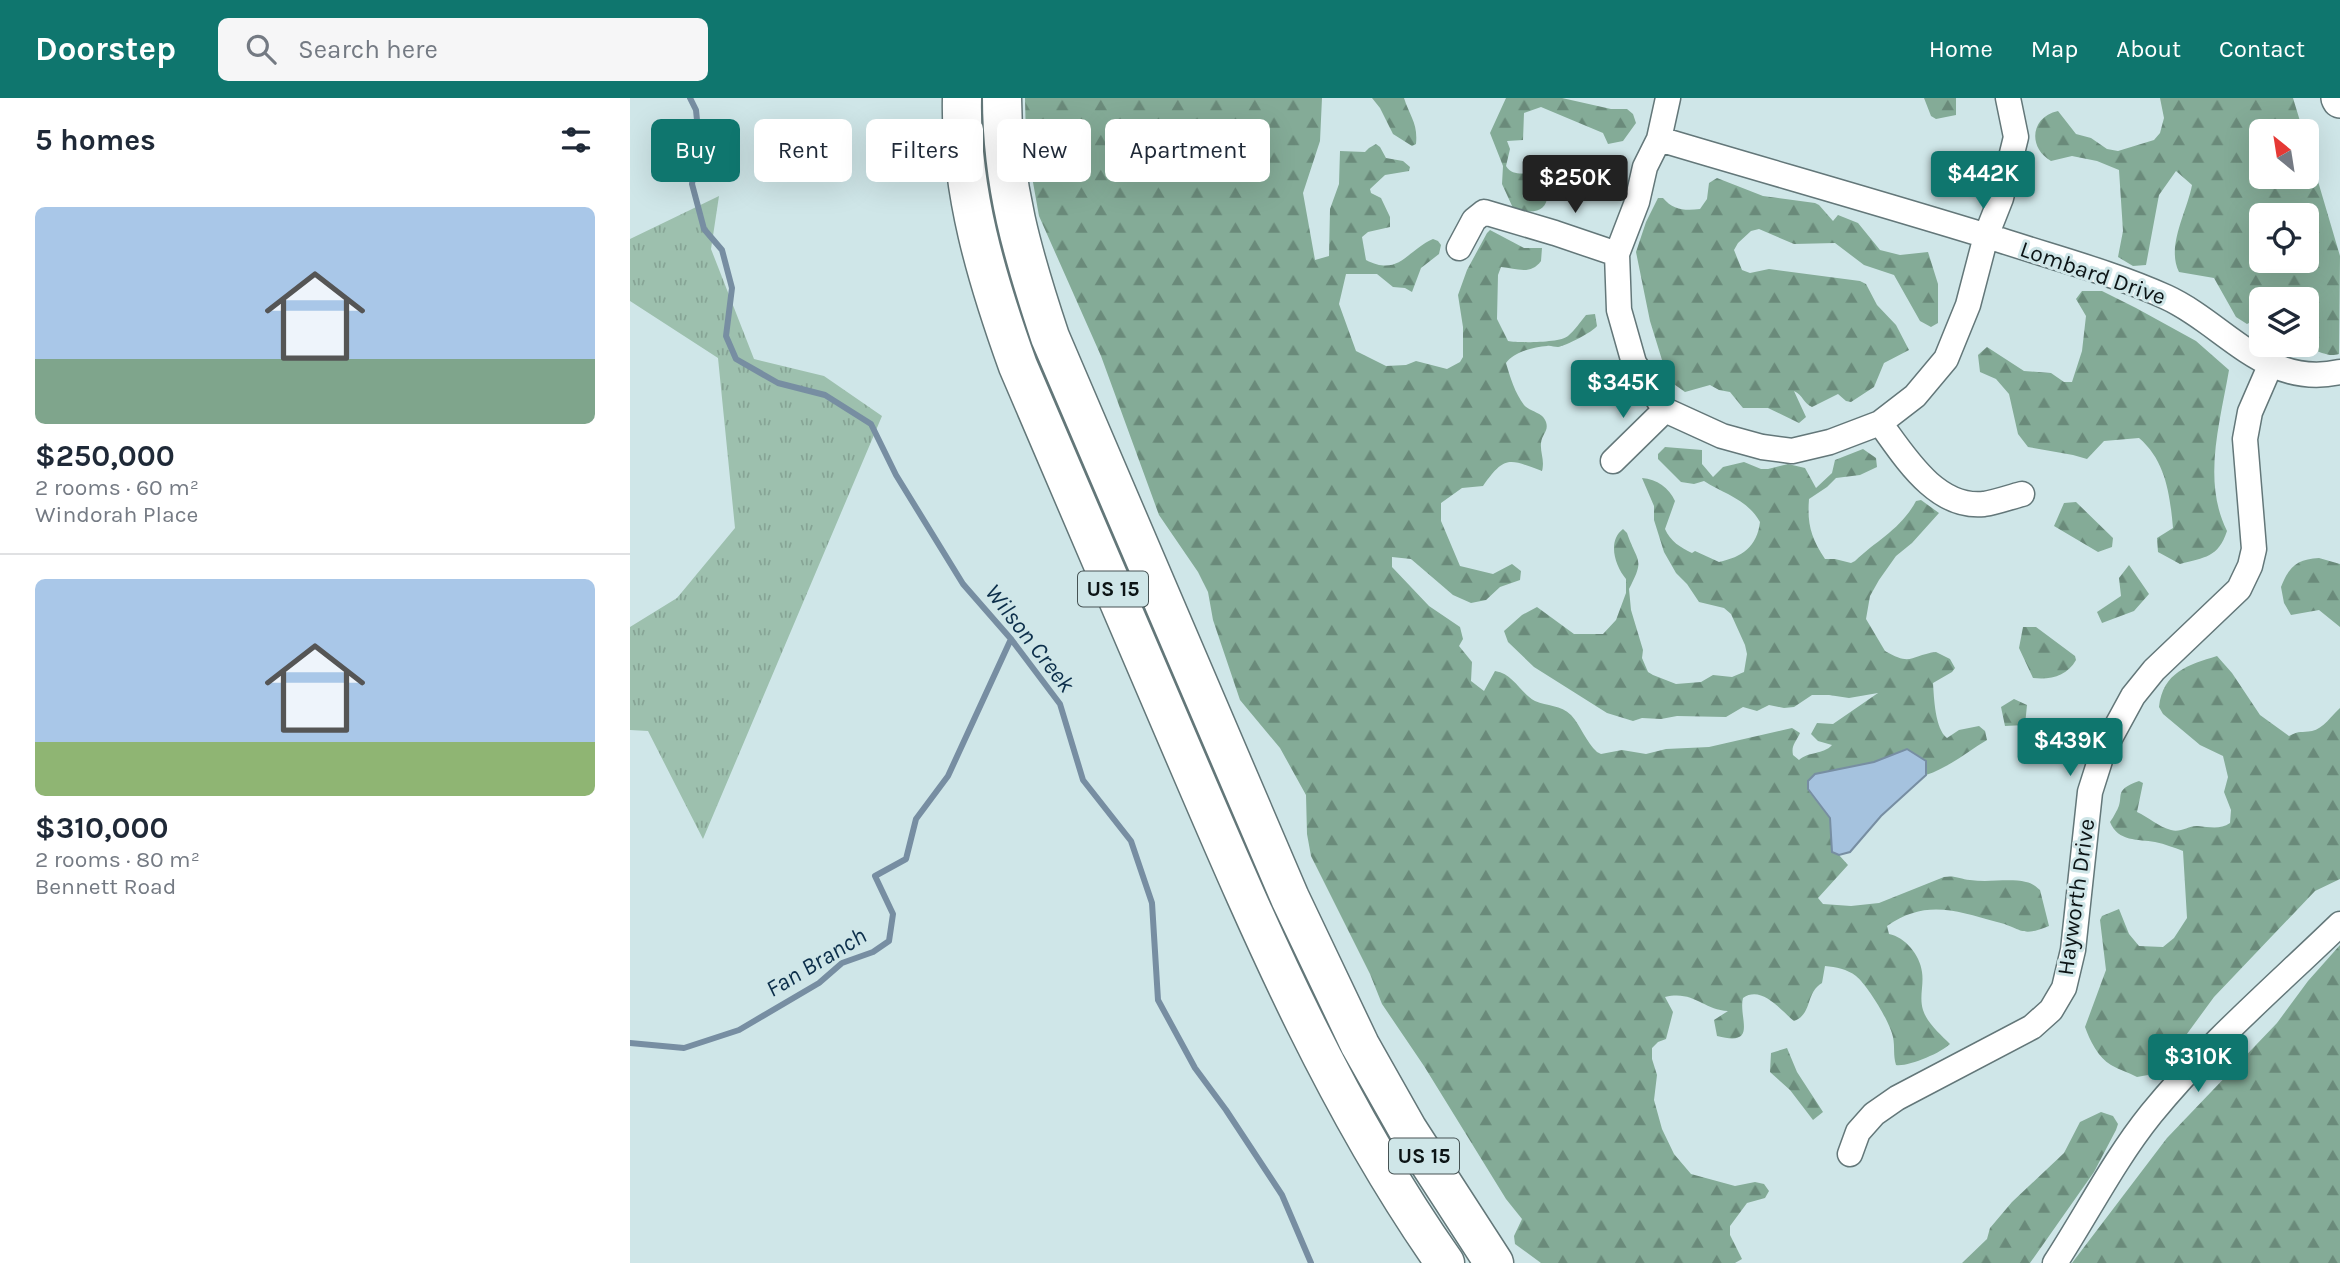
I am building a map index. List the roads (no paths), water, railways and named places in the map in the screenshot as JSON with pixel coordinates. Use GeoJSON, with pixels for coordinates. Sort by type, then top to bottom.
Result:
{"type":"FeatureCollection","features":[{"type":"Feature","properties":{"kind":"highway","name":"US 15"},"geometry":{"type":"LineString","coordinates":[[962,98],[967,181],[978,242],[993,296],[1018,366],[1258,924],[1324,1062],[1378,1159],[1445,1263]]}},
{"type":"Feature","properties":{"kind":"highway","name":"US 15"},"geometry":{"type":"LineString","coordinates":[[1002,98],[1002,132],[1010,200],[1027,268],[1050,337],[1290,898],[1360,1045],[1408,1130],[1494,1263]]}},
{"type":"Feature","properties":{"kind":"street"},"geometry":{"type":"LineString","coordinates":[[1668,98],[1659,139],[1646,167],[1637,202],[1617,254],[1619,310],[1634,363],[1665,410],[1722,436],[1762,447],[1792,451],[1830,442],[1880,424],[1915,396],[1945,359],[1968,305],[1986,236],[2001,198],[2016,137],[2008,98]]}},
{"type":"Feature","properties":{"kind":"street","name":"Lombard Drive"},"geometry":{"type":"LineString","coordinates":[[1659,139],[1986,236],[2154,292],[2187,307],[2270,366]]}},
{"type":"Feature","properties":{"kind":"street"},"geometry":{"type":"LineString","coordinates":[[1459,248],[1474,220],[1484,212],[1617,254]]}},
{"type":"Feature","properties":{"kind":"street"},"geometry":{"type":"LineString","coordinates":[[2270,366],[2304,373],[2340,372]]}},
{"type":"Feature","properties":{"kind":"street","name":"Hayworth Drive"},"geometry":{"type":"LineString","coordinates":[[1850,1154],[1858,1132],[1874,1114],[1897,1098],[2032,1027],[2051,1010],[2064,988],[2073,950],[2090,792],[2103,751],[2133,696],[2154,670],[2239,589],[2250,566],[2254,549],[2245,439],[2250,412],[2270,366]]}},
{"type":"Feature","properties":{"kind":"street"},"geometry":{"type":"LineString","coordinates":[[1613,461],[1665,410]]}},
{"type":"Feature","properties":{"kind":"street"},"geometry":{"type":"LineString","coordinates":[[1880,424],[1915,470],[1949,498],[1983,504],[2022,494]]}},
{"type":"Feature","properties":{"kind":"street"},"geometry":{"type":"LineString","coordinates":[[2055,1263],[2124,1151],[2149,1116],[2218,1040],[2340,924]]}},
{"type":"Feature","properties":{"kind":"water"},"geometry":{"type":"Polygon","coordinates":[[[1907,749],[1926,761],[1926,775],[1881,816],[1850,852],[1839,855],[1832,852],[1830,818],[1808,789],[1808,781],[1815,774],[1874,762],[1907,749]]]}},
{"type":"Feature","properties":{"kind":"waterway","name":"Wilson Creek"},"geometry":{"type":"LineString","coordinates":[[690,98],[696,110],[699,140],[692,184],[704,229],[722,250],[732,288],[726,336],[736,359],[778,383],[825,395],[871,424],[896,475],[963,584],[1011,639],[1060,704],[1083,780],[1131,841],[1152,903],[1158,1000],[1195,1068],[1282,1195],[1311,1263]]}},
{"type":"Feature","properties":{"kind":"waterway","name":"Fan Branch"},"geometry":{"type":"LineString","coordinates":[[630,1043],[684,1048],[739,1030],[819,983],[842,963],[873,952],[889,941],[893,914],[875,876],[906,859],[916,819],[948,776],[1011,639]]}}]}
